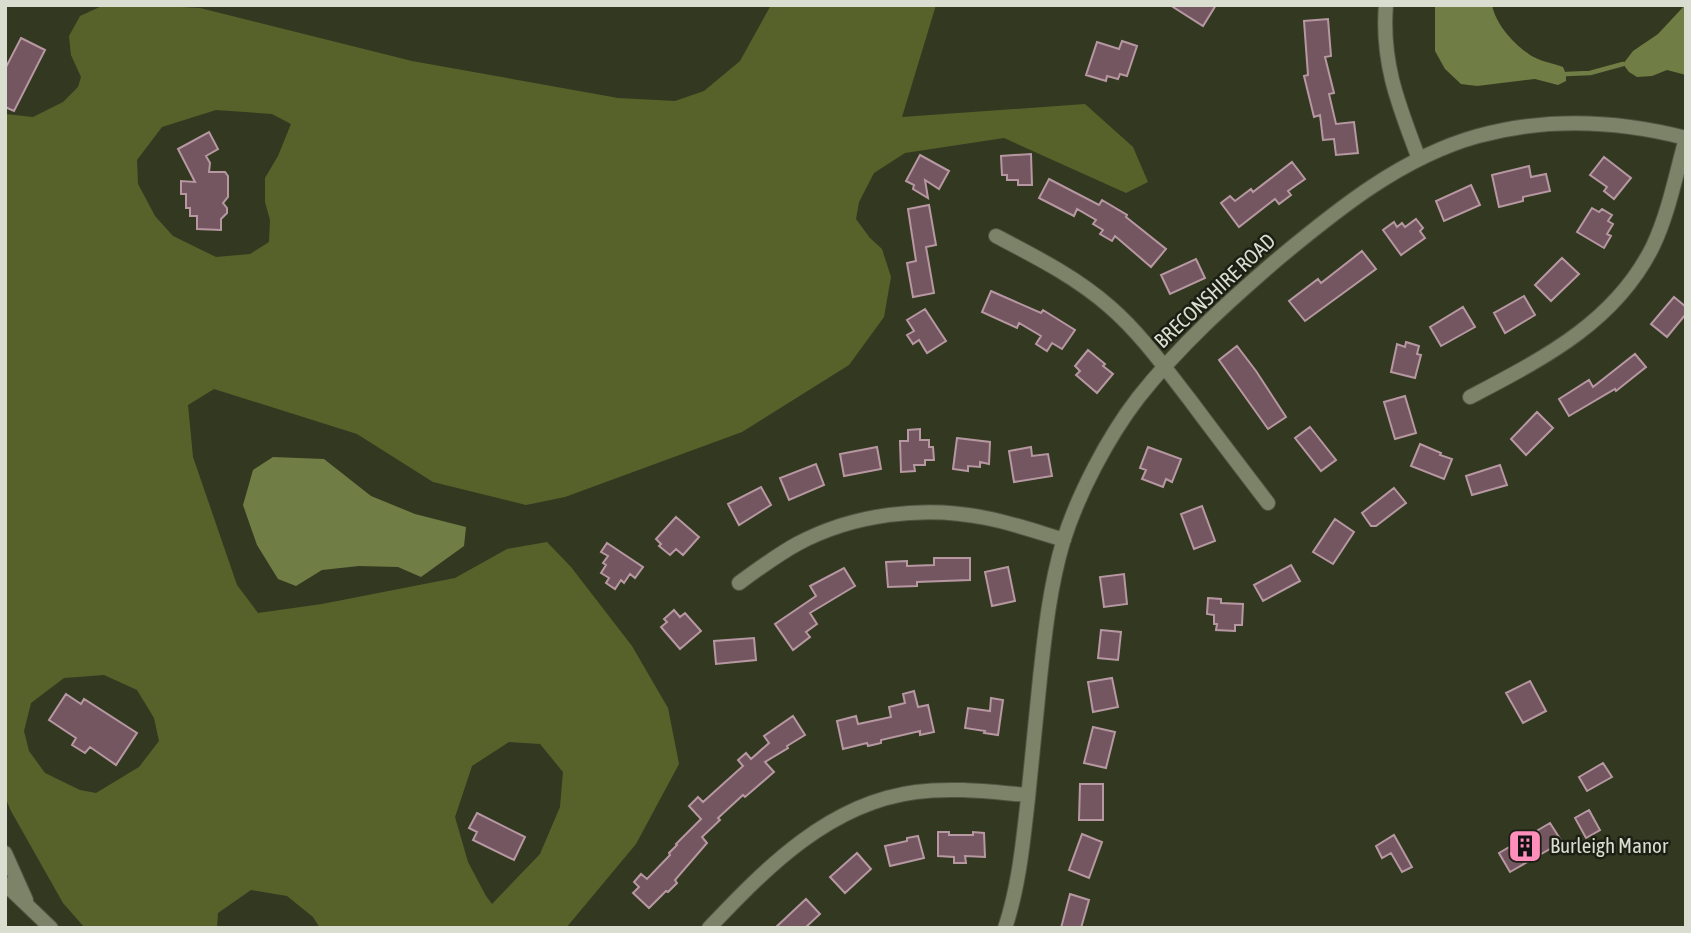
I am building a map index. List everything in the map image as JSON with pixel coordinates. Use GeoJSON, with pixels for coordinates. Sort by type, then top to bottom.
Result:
{"type":"FeatureCollection","features":[{"type":"Feature","properties":{"kind":"street"},"geometry":{"type":"LineString","coordinates":[[1386,5],[1384,30],[1388,64],[1397,99],[1419,159]]}},
{"type":"Feature","properties":{"kind":"street","name":"BRECONSHIRE ROAD"},"geometry":{"type":"LineString","coordinates":[[1005,928],[1019,870],[1051,587],[1064,540],[1101,457],[1136,400],[1164,366],[1209,319],[1319,225],[1391,174],[1419,159],[1477,136],[1552,123],[1618,124],[1686,138]]}},
{"type":"Feature","properties":{"kind":"street"},"geometry":{"type":"LineString","coordinates":[[1470,397],[1565,344],[1615,301],[1653,247],[1665,216],[1686,138]]}},
{"type":"Feature","properties":{"kind":"street"},"geometry":{"type":"LineString","coordinates":[[996,236],[1041,259],[1110,306],[1164,366],[1268,503]]}},
{"type":"Feature","properties":{"kind":"street"},"geometry":{"type":"LineString","coordinates":[[739,583],[766,562],[798,543],[831,529],[889,515],[950,513],[985,517],[1064,540]]}},
{"type":"Feature","properties":{"kind":"street"},"geometry":{"type":"LineString","coordinates":[[709,928],[789,850],[833,820],[860,808],[913,792],[942,789],[1028,795]]}},
{"type":"Feature","properties":{"kind":"street"},"geometry":{"type":"LineString","coordinates":[[5,853],[28,904]]}},
{"type":"Feature","properties":{"kind":"street"},"geometry":{"type":"LineString","coordinates":[[5,884],[51,928]]}},
{"type":"Feature","properties":{"kind":"shaded area"},"geometry":{"type":"Polygon","coordinates":[[[104,5],[200,8],[412,61],[618,98],[675,101],[704,91],[740,61],[771,5],[936,5],[902,117],[1085,104],[1133,147],[1148,182],[1126,193],[1004,138],[905,153],[874,173],[859,202],[856,219],[882,249],[891,277],[884,317],[849,365],[742,432],[565,497],[526,505],[433,482],[357,434],[214,389],[188,405],[193,457],[237,585],[258,613],[322,604],[455,578],[507,549],[547,542],[571,567],[632,646],[668,708],[679,764],[636,844],[566,928],[320,928],[313,917],[287,896],[251,890],[218,913],[217,928],[85,928],[63,903],[5,797],[5,114],[33,117],[63,102],[78,87],[81,77],[71,55],[69,36],[80,16],[104,5]],[[216,110],[162,127],[137,160],[138,184],[155,216],[173,236],[216,257],[250,254],[269,242],[270,220],[265,202],[265,178],[278,156],[291,124],[272,114],[216,110]],[[104,675],[64,678],[31,703],[24,731],[29,751],[45,773],[80,790],[96,793],[139,767],[159,741],[154,718],[137,690],[104,675]],[[509,742],[472,766],[455,817],[468,862],[492,904],[540,854],[560,807],[563,772],[540,744],[509,742]]]}},
{"type":"Feature","properties":{"kind":"shaded area"},"geometry":{"type":"Polygon","coordinates":[[[1435,5],[1492,5],[1497,20],[1512,40],[1534,57],[1563,67],[1566,81],[1558,85],[1535,79],[1477,86],[1461,84],[1445,69],[1435,51],[1435,5]]]}},
{"type":"Feature","properties":{"kind":"shaded area"},"geometry":{"type":"Polygon","coordinates":[[[1685,5],[1686,75],[1667,70],[1652,76],[1637,77],[1629,72],[1623,64],[1633,51],[1658,34],[1685,5]]]}},
{"type":"Feature","properties":{"kind":"shaded area"},"geometry":{"type":"Polygon","coordinates":[[[273,457],[324,459],[371,496],[415,514],[466,527],[464,546],[421,577],[398,567],[359,566],[322,570],[296,586],[278,579],[257,545],[243,505],[253,470],[273,457]]]}},
{"type":"Feature","properties":{"kind":"building"},"geometry":{"type":"Polygon","coordinates":[[[1170,5],[1216,5],[1203,26],[1170,5]]]}},
{"type":"Feature","properties":{"kind":"building"},"geometry":{"type":"Polygon","coordinates":[[[1328,19],[1331,56],[1325,57],[1334,93],[1329,94],[1336,124],[1354,122],[1358,153],[1336,155],[1334,139],[1323,140],[1320,115],[1314,117],[1304,76],[1308,75],[1304,21],[1328,19]]]}},
{"type":"Feature","properties":{"kind":"building"},"geometry":{"type":"Polygon","coordinates":[[[21,38],[45,50],[14,111],[5,107],[5,69],[21,38]]]}},
{"type":"Feature","properties":{"kind":"building"},"geometry":{"type":"Polygon","coordinates":[[[1122,41],[1137,46],[1127,76],[1120,74],[1118,79],[1107,76],[1106,81],[1086,75],[1097,42],[1119,49],[1122,41]]]}},
{"type":"Feature","properties":{"kind":"building"},"geometry":{"type":"Polygon","coordinates":[[[209,132],[218,149],[206,156],[210,163],[209,172],[225,172],[228,176],[228,197],[223,203],[227,213],[221,219],[221,230],[197,229],[197,216],[190,216],[190,208],[186,208],[186,194],[181,194],[181,181],[195,182],[178,149],[209,132]]]}},
{"type":"Feature","properties":{"kind":"building"},"geometry":{"type":"Polygon","coordinates":[[[1031,154],[1032,185],[1018,185],[1018,180],[1007,180],[1007,175],[1002,175],[1001,156],[1031,154]]]}},
{"type":"Feature","properties":{"kind":"building"},"geometry":{"type":"Polygon","coordinates":[[[920,155],[949,171],[939,189],[925,180],[928,198],[906,181],[920,155]]]}},
{"type":"Feature","properties":{"kind":"building"},"geometry":{"type":"Polygon","coordinates":[[[1604,157],[1631,178],[1614,199],[1604,191],[1607,187],[1590,175],[1604,157]]]}},
{"type":"Feature","properties":{"kind":"building"},"geometry":{"type":"Polygon","coordinates":[[[1292,162],[1305,179],[1288,191],[1291,195],[1279,204],[1275,199],[1239,227],[1221,203],[1230,196],[1235,201],[1251,189],[1253,192],[1292,162]]]}},
{"type":"Feature","properties":{"kind":"building"},"geometry":{"type":"Polygon","coordinates":[[[1529,166],[1531,177],[1546,174],[1550,191],[1523,197],[1523,201],[1499,207],[1492,175],[1529,166]]]}},
{"type":"Feature","properties":{"kind":"building"},"geometry":{"type":"Polygon","coordinates":[[[1049,179],[1099,205],[1102,200],[1127,215],[1126,217],[1166,249],[1151,267],[1115,236],[1112,241],[1100,234],[1103,230],[1093,224],[1096,220],[1077,209],[1074,216],[1039,198],[1049,179]]]}},
{"type":"Feature","properties":{"kind":"building"},"geometry":{"type":"Polygon","coordinates":[[[1471,185],[1480,205],[1444,221],[1436,201],[1471,185]]]}},
{"type":"Feature","properties":{"kind":"building"},"geometry":{"type":"Polygon","coordinates":[[[929,205],[936,245],[926,247],[934,293],[913,297],[907,263],[916,261],[908,209],[929,205]]]}},
{"type":"Feature","properties":{"kind":"building"},"geometry":{"type":"Polygon","coordinates":[[[1592,208],[1599,212],[1602,209],[1612,215],[1608,221],[1613,224],[1607,234],[1611,236],[1604,248],[1577,232],[1592,208]]]}},
{"type":"Feature","properties":{"kind":"building"},"geometry":{"type":"Polygon","coordinates":[[[1416,219],[1423,228],[1420,231],[1425,238],[1401,255],[1383,230],[1394,222],[1397,227],[1402,223],[1405,227],[1416,219]]]}},
{"type":"Feature","properties":{"kind":"building"},"geometry":{"type":"Polygon","coordinates":[[[1362,251],[1376,269],[1305,321],[1289,301],[1318,279],[1321,283],[1362,251]]]}},
{"type":"Feature","properties":{"kind":"building"},"geometry":{"type":"Polygon","coordinates":[[[1562,258],[1579,274],[1551,301],[1535,285],[1562,258]]]}},
{"type":"Feature","properties":{"kind":"building"},"geometry":{"type":"Polygon","coordinates":[[[1196,259],[1205,278],[1170,294],[1161,275],[1196,259]]]}},
{"type":"Feature","properties":{"kind":"building"},"geometry":{"type":"Polygon","coordinates":[[[991,291],[1041,313],[1043,310],[1075,330],[1062,349],[1052,343],[1047,351],[1036,344],[1041,336],[1019,323],[1017,328],[982,312],[991,291]]]}},
{"type":"Feature","properties":{"kind":"building"},"geometry":{"type":"Polygon","coordinates":[[[1524,296],[1535,315],[1505,333],[1494,313],[1524,296]]]}},
{"type":"Feature","properties":{"kind":"building"},"geometry":{"type":"Polygon","coordinates":[[[1674,297],[1686,307],[1686,314],[1667,337],[1651,324],[1674,297]]]}},
{"type":"Feature","properties":{"kind":"building"},"geometry":{"type":"Polygon","coordinates":[[[1463,307],[1475,327],[1441,346],[1430,327],[1463,307]]]}},
{"type":"Feature","properties":{"kind":"building"},"geometry":{"type":"Polygon","coordinates":[[[925,309],[946,341],[927,353],[919,340],[913,344],[907,335],[914,331],[907,320],[925,309]]]}},
{"type":"Feature","properties":{"kind":"building"},"geometry":{"type":"Polygon","coordinates":[[[1406,342],[1419,346],[1417,354],[1421,355],[1415,378],[1391,372],[1397,344],[1405,347],[1406,342]]]}},
{"type":"Feature","properties":{"kind":"building"},"geometry":{"type":"Polygon","coordinates":[[[1237,346],[1286,417],[1268,429],[1219,360],[1237,346]]]}},
{"type":"Feature","properties":{"kind":"building"},"geometry":{"type":"Polygon","coordinates":[[[1088,350],[1113,374],[1097,393],[1076,375],[1080,371],[1075,366],[1088,350]]]}},
{"type":"Feature","properties":{"kind":"building"},"geometry":{"type":"Polygon","coordinates":[[[1635,354],[1646,367],[1616,391],[1615,389],[1569,416],[1559,399],[1589,380],[1593,387],[1635,354]]]}},
{"type":"Feature","properties":{"kind":"building"},"geometry":{"type":"Polygon","coordinates":[[[1405,396],[1416,433],[1395,439],[1384,402],[1405,396]]]}},
{"type":"Feature","properties":{"kind":"building"},"geometry":{"type":"Polygon","coordinates":[[[1537,412],[1553,428],[1526,455],[1511,439],[1537,412]]]}},
{"type":"Feature","properties":{"kind":"building"},"geometry":{"type":"Polygon","coordinates":[[[1310,427],[1336,460],[1321,471],[1295,438],[1310,427]]]}},
{"type":"Feature","properties":{"kind":"building"},"geometry":{"type":"Polygon","coordinates":[[[920,429],[920,440],[929,440],[929,447],[933,447],[934,460],[925,460],[925,465],[914,465],[915,471],[901,472],[900,441],[908,441],[908,430],[920,429]]]}},
{"type":"Feature","properties":{"kind":"building"},"geometry":{"type":"Polygon","coordinates":[[[957,438],[990,442],[989,464],[980,462],[980,467],[968,466],[968,471],[953,469],[957,438]]]}},
{"type":"Feature","properties":{"kind":"building"},"geometry":{"type":"Polygon","coordinates":[[[1420,444],[1452,459],[1444,479],[1411,466],[1420,444]]]}},
{"type":"Feature","properties":{"kind":"building"},"geometry":{"type":"Polygon","coordinates":[[[877,447],[881,469],[844,476],[840,454],[877,447]]]}},
{"type":"Feature","properties":{"kind":"building"},"geometry":{"type":"Polygon","coordinates":[[[1031,447],[1032,456],[1048,454],[1052,476],[1014,482],[1009,451],[1031,447]]]}},
{"type":"Feature","properties":{"kind":"building"},"geometry":{"type":"Polygon","coordinates":[[[1148,447],[1181,459],[1172,482],[1166,479],[1163,487],[1142,479],[1146,470],[1140,468],[1148,447]]]}},
{"type":"Feature","properties":{"kind":"building"},"geometry":{"type":"Polygon","coordinates":[[[816,464],[824,485],[789,500],[780,478],[816,464]]]}},
{"type":"Feature","properties":{"kind":"building"},"geometry":{"type":"Polygon","coordinates":[[[1500,465],[1507,485],[1472,495],[1466,476],[1500,465]]]}},
{"type":"Feature","properties":{"kind":"building"},"geometry":{"type":"Polygon","coordinates":[[[761,487],[771,505],[739,525],[728,504],[761,487]]]}},
{"type":"Feature","properties":{"kind":"building"},"geometry":{"type":"Polygon","coordinates":[[[1394,488],[1406,503],[1376,526],[1371,526],[1362,513],[1394,488]]]}},
{"type":"Feature","properties":{"kind":"building"},"geometry":{"type":"Polygon","coordinates":[[[1202,506],[1215,541],[1194,549],[1181,514],[1202,506]]]}},
{"type":"Feature","properties":{"kind":"building"},"geometry":{"type":"Polygon","coordinates":[[[676,517],[699,537],[683,555],[676,549],[670,555],[659,546],[661,544],[656,539],[676,517]]]}},
{"type":"Feature","properties":{"kind":"building"},"geometry":{"type":"Polygon","coordinates":[[[1335,519],[1354,532],[1333,564],[1313,552],[1335,519]]]}},
{"type":"Feature","properties":{"kind":"building"},"geometry":{"type":"Polygon","coordinates":[[[607,543],[643,567],[635,578],[630,574],[624,583],[621,580],[615,589],[606,583],[609,578],[601,573],[608,556],[601,552],[607,543]]]}},
{"type":"Feature","properties":{"kind":"building"},"geometry":{"type":"Polygon","coordinates":[[[934,558],[970,558],[970,580],[917,582],[917,586],[888,587],[886,562],[907,561],[907,566],[934,565],[934,558]]]}},
{"type":"Feature","properties":{"kind":"building"},"geometry":{"type":"Polygon","coordinates":[[[1291,565],[1300,581],[1263,601],[1254,585],[1291,565]]]}},
{"type":"Feature","properties":{"kind":"building"},"geometry":{"type":"Polygon","coordinates":[[[1008,567],[1015,601],[992,606],[985,572],[1008,567]]]}},
{"type":"Feature","properties":{"kind":"building"},"geometry":{"type":"Polygon","coordinates":[[[844,568],[855,586],[810,613],[817,624],[806,632],[810,637],[793,650],[775,624],[816,596],[810,586],[844,568]]]}},
{"type":"Feature","properties":{"kind":"building"},"geometry":{"type":"Polygon","coordinates":[[[1124,574],[1127,604],[1104,607],[1100,577],[1124,574]]]}},
{"type":"Feature","properties":{"kind":"building"},"geometry":{"type":"Polygon","coordinates":[[[1208,598],[1221,599],[1221,603],[1243,604],[1242,625],[1235,625],[1235,631],[1216,630],[1214,615],[1207,614],[1208,598]]]}},
{"type":"Feature","properties":{"kind":"building"},"geometry":{"type":"Polygon","coordinates":[[[674,610],[680,617],[685,613],[701,631],[680,649],[661,627],[667,622],[664,619],[674,610]]]}},
{"type":"Feature","properties":{"kind":"building"},"geometry":{"type":"Polygon","coordinates":[[[1101,630],[1121,632],[1118,660],[1098,658],[1101,630]]]}},
{"type":"Feature","properties":{"kind":"building"},"geometry":{"type":"Polygon","coordinates":[[[754,638],[756,660],[716,664],[714,641],[754,638]]]}},
{"type":"Feature","properties":{"kind":"building"},"geometry":{"type":"Polygon","coordinates":[[[1112,678],[1118,707],[1093,712],[1088,682],[1112,678]]]}},
{"type":"Feature","properties":{"kind":"building"},"geometry":{"type":"Polygon","coordinates":[[[1530,681],[1546,711],[1523,723],[1506,693],[1530,681]]]}},
{"type":"Feature","properties":{"kind":"building"},"geometry":{"type":"Polygon","coordinates":[[[914,691],[918,707],[928,705],[934,732],[920,735],[920,731],[881,740],[881,743],[868,746],[867,743],[843,749],[837,721],[856,716],[858,724],[891,717],[889,707],[905,703],[903,694],[914,691]]]}},
{"type":"Feature","properties":{"kind":"building"},"geometry":{"type":"Polygon","coordinates":[[[66,694],[81,704],[84,699],[137,733],[116,765],[90,747],[85,753],[72,745],[76,738],[49,720],[66,694]]]}},
{"type":"Feature","properties":{"kind":"building"},"geometry":{"type":"Polygon","coordinates":[[[991,698],[1003,700],[998,735],[965,728],[968,708],[990,711],[991,698]]]}},
{"type":"Feature","properties":{"kind":"building"},"geometry":{"type":"Polygon","coordinates":[[[793,716],[805,735],[765,762],[774,772],[718,818],[720,820],[702,837],[707,843],[675,880],[677,883],[649,908],[633,893],[639,887],[634,882],[641,874],[647,879],[701,819],[689,806],[698,797],[703,802],[743,766],[738,760],[746,753],[751,759],[769,743],[764,736],[793,716]]]}},
{"type":"Feature","properties":{"kind":"building"},"geometry":{"type":"Polygon","coordinates":[[[1093,727],[1115,732],[1106,768],[1084,763],[1093,727]]]}},
{"type":"Feature","properties":{"kind":"building"},"geometry":{"type":"Polygon","coordinates":[[[1603,763],[1612,777],[1587,791],[1579,777],[1603,763]]]}},
{"type":"Feature","properties":{"kind":"building"},"geometry":{"type":"Polygon","coordinates":[[[1080,784],[1103,784],[1103,820],[1079,820],[1080,784]]]}},
{"type":"Feature","properties":{"kind":"building"},"geometry":{"type":"Polygon","coordinates":[[[1589,810],[1600,830],[1586,838],[1575,818],[1589,810]]]}},
{"type":"Feature","properties":{"kind":"building"},"geometry":{"type":"Polygon","coordinates":[[[477,813],[525,837],[514,860],[473,840],[477,832],[469,828],[477,813]]]}},
{"type":"Feature","properties":{"kind":"building","name":"Burleigh Manor"},"geometry":{"type":"Polygon","coordinates":[[[1550,823],[1562,842],[1510,872],[1499,853],[1550,823]]]}},
{"type":"Feature","properties":{"kind":"building"},"geometry":{"type":"Polygon","coordinates":[[[938,832],[949,832],[949,835],[984,833],[985,857],[965,856],[966,863],[954,863],[954,857],[938,856],[938,832]]]}},
{"type":"Feature","properties":{"kind":"building"},"geometry":{"type":"Polygon","coordinates":[[[1082,834],[1102,842],[1089,878],[1069,870],[1082,834]]]}},
{"type":"Feature","properties":{"kind":"building"},"geometry":{"type":"Polygon","coordinates":[[[1394,835],[1412,867],[1402,872],[1391,853],[1382,858],[1376,846],[1394,835]]]}},
{"type":"Feature","properties":{"kind":"building"},"geometry":{"type":"Polygon","coordinates":[[[918,836],[924,858],[890,866],[885,846],[918,836]]]}},
{"type":"Feature","properties":{"kind":"building"},"geometry":{"type":"Polygon","coordinates":[[[857,853],[871,869],[845,893],[830,877],[857,853]]]}},
{"type":"Feature","properties":{"kind":"building"},"geometry":{"type":"Polygon","coordinates":[[[1070,894],[1089,900],[1081,928],[1061,928],[1070,894]]]}},
{"type":"Feature","properties":{"kind":"building"},"geometry":{"type":"Polygon","coordinates":[[[806,899],[820,914],[805,928],[775,928],[806,899]]]}},
{"type":"Feature","properties":{"kind":"waterway"},"geometry":{"type":"LineString","coordinates":[[1566,74],[1590,73],[1623,64]]}},
{"type":"Feature","properties":{"kind":"place","name":"Burleigh Manor"},"geometry":{"type":"Point","coordinates":[1525,846]}}]}
